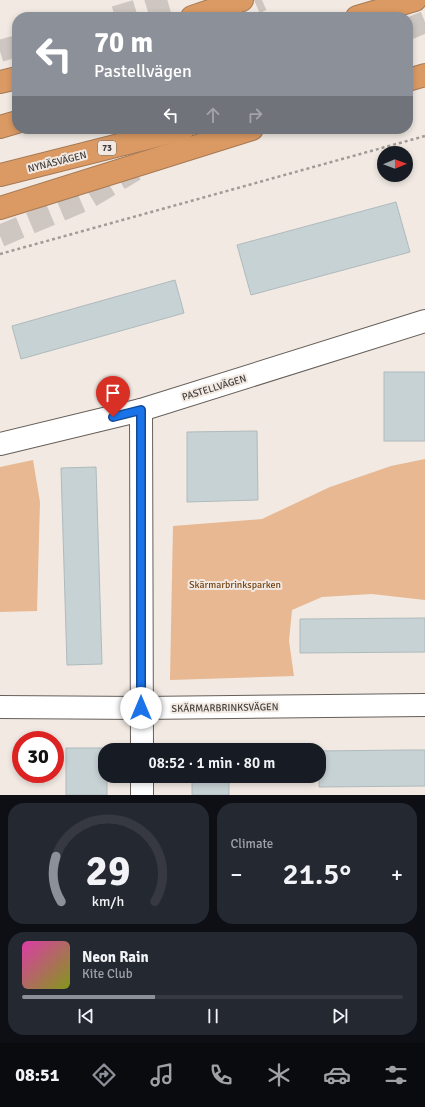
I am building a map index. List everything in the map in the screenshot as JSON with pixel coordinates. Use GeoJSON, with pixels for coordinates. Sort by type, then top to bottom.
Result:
{"type":"FeatureCollection","features":[{"type":"Feature","properties":{"kind":"highway"},"geometry":{"type":"LineString","coordinates":[[207,12],[242,0]]}},
{"type":"Feature","properties":{"kind":"highway"},"geometry":{"type":"LineString","coordinates":[[373,12],[408,1]]}},
{"type":"Feature","properties":{"kind":"highway"},"geometry":{"type":"LineString","coordinates":[[413,73],[425,70]]}},
{"type":"Feature","properties":{"kind":"highway"},"geometry":{"type":"LineString","coordinates":[[413,79],[425,75]]}},
{"type":"Feature","properties":{"kind":"highway"},"geometry":{"type":"LineString","coordinates":[[0,82],[12,79]]}},
{"type":"Feature","properties":{"kind":"highway"},"geometry":{"type":"LineString","coordinates":[[0,127],[12,123]]}},
{"type":"Feature","properties":{"kind":"highway","name":"NYNÄSVÄGEN"},"geometry":{"type":"LineString","coordinates":[[0,175],[163,134]]}},
{"type":"Feature","properties":{"kind":"highway"},"geometry":{"type":"LineString","coordinates":[[0,208],[236,134]]}},
{"type":"Feature","properties":{"kind":"street","name":"PASTELLVÄGEN"},"geometry":{"type":"LineString","coordinates":[[0,444],[141,410],[425,321]]}},
{"type":"Feature","properties":{"kind":"street"},"geometry":{"type":"LineString","coordinates":[[141,410],[142,743]]}},
{"type":"Feature","properties":{"kind":"street","name":"SKÄRMARBRINKSVÄGEN"},"geometry":{"type":"LineString","coordinates":[[0,707],[141,708],[425,705]]}},
{"type":"Feature","properties":{"kind":"street"},"geometry":{"type":"LineString","coordinates":[[142,783],[142,795]]}},
{"type":"Feature","properties":{"kind":"path"},"geometry":{"type":"LineString","coordinates":[[0,254],[425,136]]}},
{"type":"Feature","properties":{"kind":"green space","name":"Skärmarbrinksparken"},"geometry":{"type":"Polygon","coordinates":[[[425,459],[425,600],[372,594],[322,597],[292,610],[289,641],[294,676],[170,680],[173,526],[262,519],[330,487],[391,466],[425,459]]]}},
{"type":"Feature","properties":{"kind":"green space"},"geometry":{"type":"Polygon","coordinates":[[[33,460],[40,502],[37,611],[0,612],[0,467],[33,460]]]}},
{"type":"Feature","properties":{"kind":"building"},"geometry":{"type":"Polygon","coordinates":[[[396,202],[410,252],[251,295],[237,245],[396,202]]]}},
{"type":"Feature","properties":{"kind":"building"},"geometry":{"type":"Polygon","coordinates":[[[175,280],[184,313],[21,359],[12,326],[175,280]]]}},
{"type":"Feature","properties":{"kind":"building"},"geometry":{"type":"Polygon","coordinates":[[[384,372],[425,372],[425,441],[384,441],[384,372]]]}},
{"type":"Feature","properties":{"kind":"building"},"geometry":{"type":"Polygon","coordinates":[[[257,431],[258,500],[187,502],[187,432],[257,431]]]}},
{"type":"Feature","properties":{"kind":"building"},"geometry":{"type":"Polygon","coordinates":[[[96,467],[102,664],[67,665],[61,468],[96,467]]]}},
{"type":"Feature","properties":{"kind":"building"},"geometry":{"type":"Polygon","coordinates":[[[425,618],[425,652],[300,653],[300,619],[425,618]]]}},
{"type":"Feature","properties":{"kind":"building"},"geometry":{"type":"Polygon","coordinates":[[[66,748],[98,748],[98,783],[107,783],[107,795],[66,795],[66,748]]]}},
{"type":"Feature","properties":{"kind":"building"},"geometry":{"type":"Polygon","coordinates":[[[425,750],[425,786],[319,787],[319,783],[326,783],[326,751],[425,750]]]}},
{"type":"Feature","properties":{"kind":"building"},"geometry":{"type":"Polygon","coordinates":[[[192,783],[229,783],[229,795],[192,795],[192,783]]]}},
{"type":"Feature","properties":{"kind":"tunnel"},"geometry":{"type":"LineString","coordinates":[[132,12],[172,0]]}},
{"type":"Feature","properties":{"kind":"tunnel"},"geometry":{"type":"LineString","coordinates":[[234,12],[262,0]]}},
{"type":"Feature","properties":{"kind":"tunnel"},"geometry":{"type":"LineString","coordinates":[[413,27],[425,22]]}},
{"type":"Feature","properties":{"kind":"tunnel"},"geometry":{"type":"LineString","coordinates":[[0,51],[12,47]]}},
{"type":"Feature","properties":{"kind":"tunnel"},"geometry":{"type":"LineString","coordinates":[[166,151],[194,134]]}},
{"type":"Feature","properties":{"kind":"tunnel"},"geometry":{"type":"LineString","coordinates":[[0,236],[85,200],[135,170]]}},
{"type":"Feature","properties":{"kind":"route"},"geometry":{"type":"LineString","coordinates":[[113,417],[141,410],[141,708]]}}]}
